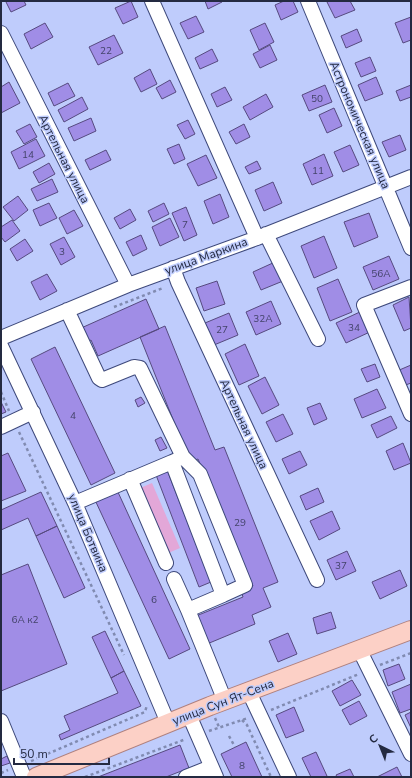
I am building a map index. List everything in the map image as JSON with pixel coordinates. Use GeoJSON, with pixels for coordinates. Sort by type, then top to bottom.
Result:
{"type":"FeatureCollection","features":[{"type":"Feature","properties":{"kind":"main road","name":"улица Сун Ят-Сена"},"geometry":{"type":"LineString","coordinates":[[36,777],[168,723],[411,630]]}},
{"type":"Feature","properties":{"kind":"street"},"geometry":{"type":"LineString","coordinates":[[152,1],[261,236],[318,338]]}},
{"type":"Feature","properties":{"kind":"street","name":"Астрономическая улица"},"geometry":{"type":"LineString","coordinates":[[308,1],[411,248]]}},
{"type":"Feature","properties":{"kind":"street","name":"Артельная улица"},"geometry":{"type":"LineString","coordinates":[[1,33],[128,285]]}},
{"type":"Feature","properties":{"kind":"street","name":"улица Маркина"},"geometry":{"type":"LineString","coordinates":[[1,338],[128,285],[261,236],[411,177]]}},
{"type":"Feature","properties":{"kind":"street","name":"Артельная улица"},"geometry":{"type":"LineString","coordinates":[[173,268],[178,282],[317,580]]}},
{"type":"Feature","properties":{"kind":"street"},"geometry":{"type":"LineString","coordinates":[[411,287],[364,305],[411,414]]}},
{"type":"Feature","properties":{"kind":"street"},"geometry":{"type":"LineString","coordinates":[[67,310],[99,378],[102,380],[134,367],[140,368],[178,459],[223,595]]}},
{"type":"Feature","properties":{"kind":"street","name":"улица Ботвина"},"geometry":{"type":"LineString","coordinates":[[1,346],[76,503],[168,723]]}},
{"type":"Feature","properties":{"kind":"street"},"geometry":{"type":"LineString","coordinates":[[1,427],[32,412]]}},
{"type":"Feature","properties":{"kind":"street"},"geometry":{"type":"LineString","coordinates":[[76,503],[178,459]]}},
{"type":"Feature","properties":{"kind":"street"},"geometry":{"type":"LineString","coordinates":[[178,459],[200,474],[245,585],[188,610]]}},
{"type":"Feature","properties":{"kind":"street"},"geometry":{"type":"LineString","coordinates":[[130,479],[166,563]]}},
{"type":"Feature","properties":{"kind":"street"},"geometry":{"type":"LineString","coordinates":[[174,579],[225,701]]}},
{"type":"Feature","properties":{"kind":"street"},"geometry":{"type":"LineString","coordinates":[[359,649],[411,754]]}},
{"type":"Feature","properties":{"kind":"street"},"geometry":{"type":"LineString","coordinates":[[249,692],[289,777]]}},
{"type":"Feature","properties":{"kind":"street"},"geometry":{"type":"LineString","coordinates":[[186,777],[214,772],[197,735],[190,715]]}},
{"type":"Feature","properties":{"kind":"street"},"geometry":{"type":"LineString","coordinates":[[1,721],[22,771]]}},
{"type":"Feature","properties":{"kind":"path"},"geometry":{"type":"LineString","coordinates":[[1,392],[127,662]]}},
{"type":"Feature","properties":{"kind":"path"},"geometry":{"type":"LineString","coordinates":[[270,711],[411,653]]}},
{"type":"Feature","properties":{"kind":"path"},"geometry":{"type":"LineString","coordinates":[[1,773],[22,771],[145,712],[147,705],[144,698]]}},
{"type":"Feature","properties":{"kind":"path"},"geometry":{"type":"LineString","coordinates":[[214,716],[219,727]]}},
{"type":"Feature","properties":{"kind":"path"},"geometry":{"type":"LineString","coordinates":[[85,777],[219,727],[242,720],[248,725],[271,777]]}},
{"type":"Feature","properties":{"kind":"path"},"geometry":{"type":"LineString","coordinates":[[229,736],[235,747]]}},
{"type":"Feature","properties":{"kind":"shaded area"},"geometry":{"type":"Polygon","coordinates":[[[152,483],[180,548],[166,554],[138,489],[152,483]]]}},
{"type":"Feature","properties":{"kind":"building"},"geometry":{"type":"Polygon","coordinates":[[[24,1],[26,5],[11,12],[6,2],[24,1]]]}},
{"type":"Feature","properties":{"kind":"building"},"geometry":{"type":"Polygon","coordinates":[[[131,1],[138,17],[123,24],[115,8],[131,1]]]}},
{"type":"Feature","properties":{"kind":"building"},"geometry":{"type":"Polygon","coordinates":[[[205,1],[221,1],[222,2],[208,9],[205,1]]]}},
{"type":"Feature","properties":{"kind":"building"},"geometry":{"type":"Polygon","coordinates":[[[284,1],[293,1],[298,12],[281,20],[275,5],[284,1]]]}},
{"type":"Feature","properties":{"kind":"building"},"geometry":{"type":"Polygon","coordinates":[[[350,1],[355,10],[335,18],[327,2],[350,1]]]}},
{"type":"Feature","properties":{"kind":"building"},"geometry":{"type":"Polygon","coordinates":[[[196,16],[204,32],[188,39],[180,23],[196,16]]]}},
{"type":"Feature","properties":{"kind":"building"},"geometry":{"type":"Polygon","coordinates":[[[411,17],[411,40],[403,43],[395,23],[411,17]]]}},
{"type":"Feature","properties":{"kind":"building"},"geometry":{"type":"Polygon","coordinates":[[[45,23],[53,37],[31,49],[24,34],[45,23]]]}},
{"type":"Feature","properties":{"kind":"building"},"geometry":{"type":"Polygon","coordinates":[[[265,23],[274,42],[259,50],[250,30],[265,23]]]}},
{"type":"Feature","properties":{"kind":"building"},"geometry":{"type":"Polygon","coordinates":[[[357,29],[362,41],[346,48],[341,36],[357,29]]]}},
{"type":"Feature","properties":{"kind":"building"},"geometry":{"type":"Polygon","coordinates":[[[114,35],[123,53],[98,65],[89,47],[114,35]]]}},
{"type":"Feature","properties":{"kind":"building"},"geometry":{"type":"Polygon","coordinates":[[[270,45],[277,60],[260,68],[253,54],[270,45]]]}},
{"type":"Feature","properties":{"kind":"building"},"geometry":{"type":"Polygon","coordinates":[[[212,49],[218,61],[200,69],[195,58],[212,49]]]}},
{"type":"Feature","properties":{"kind":"building"},"geometry":{"type":"Polygon","coordinates":[[[370,57],[376,71],[361,77],[355,63],[370,57]]]}},
{"type":"Feature","properties":{"kind":"building"},"geometry":{"type":"Polygon","coordinates":[[[150,69],[157,84],[141,92],[134,78],[150,69]]]}},
{"type":"Feature","properties":{"kind":"building"},"geometry":{"type":"Polygon","coordinates":[[[376,77],[383,94],[365,101],[358,85],[376,77]]]}},
{"type":"Feature","properties":{"kind":"building"},"geometry":{"type":"Polygon","coordinates":[[[170,80],[176,92],[162,99],[156,88],[170,80]]]}},
{"type":"Feature","properties":{"kind":"building"},"geometry":{"type":"Polygon","coordinates":[[[9,82],[20,103],[1,113],[1,87],[9,82]]]}},
{"type":"Feature","properties":{"kind":"building"},"geometry":{"type":"Polygon","coordinates":[[[68,83],[75,96],[54,106],[48,93],[68,83]]]}},
{"type":"Feature","properties":{"kind":"building"},"geometry":{"type":"Polygon","coordinates":[[[325,85],[332,102],[309,111],[302,95],[325,85]]]}},
{"type":"Feature","properties":{"kind":"building"},"geometry":{"type":"Polygon","coordinates":[[[411,85],[411,97],[400,101],[396,91],[411,85]]]}},
{"type":"Feature","properties":{"kind":"building"},"geometry":{"type":"Polygon","coordinates":[[[225,87],[232,100],[217,107],[211,94],[225,87]]]}},
{"type":"Feature","properties":{"kind":"building"},"geometry":{"type":"Polygon","coordinates":[[[266,94],[273,107],[250,120],[243,107],[266,94]]]}},
{"type":"Feature","properties":{"kind":"building"},"geometry":{"type":"Polygon","coordinates":[[[82,97],[88,109],[64,122],[58,110],[82,97]]]}},
{"type":"Feature","properties":{"kind":"building"},"geometry":{"type":"Polygon","coordinates":[[[334,108],[342,126],[327,133],[319,115],[334,108]]]}},
{"type":"Feature","properties":{"kind":"building"},"geometry":{"type":"Polygon","coordinates":[[[91,118],[96,131],[74,141],[68,128],[91,118]]]}},
{"type":"Feature","properties":{"kind":"building"},"geometry":{"type":"Polygon","coordinates":[[[188,120],[195,134],[185,139],[177,125],[188,120]]]}},
{"type":"Feature","properties":{"kind":"building"},"geometry":{"type":"Polygon","coordinates":[[[30,124],[37,137],[24,144],[16,131],[30,124]]]}},
{"type":"Feature","properties":{"kind":"building"},"geometry":{"type":"Polygon","coordinates":[[[244,124],[250,137],[236,144],[229,132],[244,124]]]}},
{"type":"Feature","properties":{"kind":"building"},"geometry":{"type":"Polygon","coordinates":[[[400,135],[406,150],[389,157],[382,142],[400,135]]]}},
{"type":"Feature","properties":{"kind":"building"},"geometry":{"type":"Polygon","coordinates":[[[36,139],[45,156],[19,169],[11,152],[36,139]]]}},
{"type":"Feature","properties":{"kind":"building"},"geometry":{"type":"Polygon","coordinates":[[[179,144],[185,159],[174,164],[167,149],[179,144]]]}},
{"type":"Feature","properties":{"kind":"building"},"geometry":{"type":"Polygon","coordinates":[[[350,145],[359,165],[343,172],[334,152],[350,145]]]}},
{"type":"Feature","properties":{"kind":"building"},"geometry":{"type":"Polygon","coordinates":[[[106,150],[111,160],[90,170],[85,160],[106,150]]]}},
{"type":"Feature","properties":{"kind":"building"},"geometry":{"type":"Polygon","coordinates":[[[324,154],[333,176],[312,185],[303,164],[324,154]]]}},
{"type":"Feature","properties":{"kind":"building"},"geometry":{"type":"Polygon","coordinates":[[[206,155],[217,178],[198,186],[187,164],[206,155]]]}},
{"type":"Feature","properties":{"kind":"building"},"geometry":{"type":"Polygon","coordinates":[[[257,161],[261,169],[249,174],[245,167],[257,161]]]}},
{"type":"Feature","properties":{"kind":"building"},"geometry":{"type":"Polygon","coordinates":[[[49,163],[55,174],[39,183],[33,172],[49,163]]]}},
{"type":"Feature","properties":{"kind":"building"},"geometry":{"type":"Polygon","coordinates":[[[52,179],[58,192],[37,201],[31,189],[52,179]]]}},
{"type":"Feature","properties":{"kind":"building"},"geometry":{"type":"Polygon","coordinates":[[[273,182],[282,203],[264,211],[255,190],[273,182]]]}},
{"type":"Feature","properties":{"kind":"building"},"geometry":{"type":"Polygon","coordinates":[[[220,194],[229,217],[213,224],[204,201],[220,194]]]}},
{"type":"Feature","properties":{"kind":"building"},"geometry":{"type":"Polygon","coordinates":[[[18,196],[28,210],[14,221],[3,207],[18,196]]]}},
{"type":"Feature","properties":{"kind":"building"},"geometry":{"type":"Polygon","coordinates":[[[49,203],[57,218],[40,226],[33,210],[49,203]]]}},
{"type":"Feature","properties":{"kind":"building"},"geometry":{"type":"Polygon","coordinates":[[[164,203],[169,214],[153,222],[148,211],[164,203]]]}},
{"type":"Feature","properties":{"kind":"building"},"geometry":{"type":"Polygon","coordinates":[[[186,207],[197,235],[184,241],[172,213],[186,207]]]}},
{"type":"Feature","properties":{"kind":"building"},"geometry":{"type":"Polygon","coordinates":[[[130,209],[136,220],[120,229],[114,218],[130,209]]]}},
{"type":"Feature","properties":{"kind":"building"},"geometry":{"type":"Polygon","coordinates":[[[74,210],[83,226],[67,234],[59,218],[74,210]]]}},
{"type":"Feature","properties":{"kind":"building"},"geometry":{"type":"Polygon","coordinates":[[[369,213],[378,237],[354,247],[344,222],[369,213]]]}},
{"type":"Feature","properties":{"kind":"building"},"geometry":{"type":"Polygon","coordinates":[[[170,218],[179,237],[160,246],[152,227],[170,218]]]}},
{"type":"Feature","properties":{"kind":"building"},"geometry":{"type":"Polygon","coordinates":[[[12,220],[20,231],[5,242],[1,237],[1,227],[12,220]]]}},
{"type":"Feature","properties":{"kind":"building"},"geometry":{"type":"Polygon","coordinates":[[[141,235],[147,249],[133,256],[126,242],[141,235]]]}},
{"type":"Feature","properties":{"kind":"building"},"geometry":{"type":"Polygon","coordinates":[[[324,236],[337,268],[314,278],[301,246],[324,236]]]}},
{"type":"Feature","properties":{"kind":"building"},"geometry":{"type":"Polygon","coordinates":[[[64,237],[75,257],[61,265],[50,244],[64,237]]]}},
{"type":"Feature","properties":{"kind":"building"},"geometry":{"type":"Polygon","coordinates":[[[25,239],[33,251],[17,261],[10,249],[25,239]]]}},
{"type":"Feature","properties":{"kind":"building"},"geometry":{"type":"Polygon","coordinates":[[[389,256],[399,279],[373,290],[363,267],[389,256]]]}},
{"type":"Feature","properties":{"kind":"building"},"geometry":{"type":"Polygon","coordinates":[[[275,262],[283,281],[261,290],[253,272],[275,262]]]}},
{"type":"Feature","properties":{"kind":"building"},"geometry":{"type":"Polygon","coordinates":[[[47,274],[57,291],[40,300],[31,282],[47,274]]]}},
{"type":"Feature","properties":{"kind":"building"},"geometry":{"type":"Polygon","coordinates":[[[338,279],[352,312],[330,321],[317,288],[338,279]]]}},
{"type":"Feature","properties":{"kind":"building"},"geometry":{"type":"Polygon","coordinates":[[[217,281],[225,304],[204,311],[196,288],[217,281]]]}},
{"type":"Feature","properties":{"kind":"building"},"geometry":{"type":"Polygon","coordinates":[[[409,297],[411,328],[404,331],[393,305],[409,297]]]}},
{"type":"Feature","properties":{"kind":"building"},"geometry":{"type":"Polygon","coordinates":[[[146,299],[159,329],[98,356],[91,340],[85,343],[79,329],[146,299]]]}},
{"type":"Feature","properties":{"kind":"building"},"geometry":{"type":"Polygon","coordinates":[[[271,301],[281,324],[256,335],[246,312],[271,301]]]}},
{"type":"Feature","properties":{"kind":"building"},"geometry":{"type":"Polygon","coordinates":[[[362,311],[372,331],[346,343],[336,323],[362,311]]]}},
{"type":"Feature","properties":{"kind":"building"},"geometry":{"type":"Polygon","coordinates":[[[229,313],[238,335],[214,345],[205,323],[229,313]]]}},
{"type":"Feature","properties":{"kind":"building"},"geometry":{"type":"Polygon","coordinates":[[[165,326],[215,450],[224,447],[278,582],[263,588],[271,607],[252,615],[255,624],[207,644],[196,616],[243,597],[241,591],[253,586],[198,459],[190,462],[140,337],[165,326]]]}},
{"type":"Feature","properties":{"kind":"building"},"geometry":{"type":"Polygon","coordinates":[[[245,344],[259,376],[239,385],[225,354],[245,344]]]}},
{"type":"Feature","properties":{"kind":"building"},"geometry":{"type":"Polygon","coordinates":[[[55,347],[115,473],[91,485],[31,359],[55,347]]]}},
{"type":"Feature","properties":{"kind":"building"},"geometry":{"type":"Polygon","coordinates":[[[375,364],[380,377],[367,382],[361,369],[375,364]]]}},
{"type":"Feature","properties":{"kind":"building"},"geometry":{"type":"Polygon","coordinates":[[[411,365],[411,383],[403,386],[397,371],[411,365]]]}},
{"type":"Feature","properties":{"kind":"building"},"geometry":{"type":"Polygon","coordinates":[[[265,377],[279,405],[262,414],[248,386],[265,377]]]}},
{"type":"Feature","properties":{"kind":"building"},"geometry":{"type":"Polygon","coordinates":[[[377,389],[386,408],[362,418],[354,399],[377,389]]]}},
{"type":"Feature","properties":{"kind":"building"},"geometry":{"type":"Polygon","coordinates":[[[141,397],[145,403],[138,407],[135,400],[141,397]]]}},
{"type":"Feature","properties":{"kind":"building"},"geometry":{"type":"Polygon","coordinates":[[[1,402],[6,412],[1,414],[1,402]]]}},
{"type":"Feature","properties":{"kind":"building"},"geometry":{"type":"Polygon","coordinates":[[[320,403],[327,419],[314,425],[307,408],[320,403]]]}},
{"type":"Feature","properties":{"kind":"building"},"geometry":{"type":"Polygon","coordinates":[[[283,414],[293,434],[276,442],[266,422],[283,414]]]}},
{"type":"Feature","properties":{"kind":"building"},"geometry":{"type":"Polygon","coordinates":[[[391,416],[397,428],[377,438],[371,425],[391,416]]]}},
{"type":"Feature","properties":{"kind":"building"},"geometry":{"type":"Polygon","coordinates":[[[161,437],[167,448],[160,451],[155,440],[161,437]]]}},
{"type":"Feature","properties":{"kind":"building"},"geometry":{"type":"Polygon","coordinates":[[[403,443],[411,463],[394,470],[386,451],[403,443]]]}},
{"type":"Feature","properties":{"kind":"building"},"geometry":{"type":"Polygon","coordinates":[[[300,451],[307,465],[289,474],[282,459],[300,451]]]}},
{"type":"Feature","properties":{"kind":"building"},"geometry":{"type":"Polygon","coordinates":[[[8,453],[26,491],[1,501],[1,456],[8,453]]]}},
{"type":"Feature","properties":{"kind":"building"},"geometry":{"type":"Polygon","coordinates":[[[167,470],[211,582],[199,587],[156,475],[167,470]]]}},
{"type":"Feature","properties":{"kind":"building"},"geometry":{"type":"Polygon","coordinates":[[[318,488],[324,502],[306,510],[300,496],[318,488]]]}},
{"type":"Feature","properties":{"kind":"building"},"geometry":{"type":"Polygon","coordinates":[[[117,490],[190,649],[169,659],[95,500],[117,490]]]}},
{"type":"Feature","properties":{"kind":"building"},"geometry":{"type":"Polygon","coordinates":[[[41,492],[57,526],[36,536],[28,518],[1,530],[1,510],[41,492]]]}},
{"type":"Feature","properties":{"kind":"building"},"geometry":{"type":"Polygon","coordinates":[[[332,511],[340,529],[319,540],[310,521],[332,511]]]}},
{"type":"Feature","properties":{"kind":"building"},"geometry":{"type":"Polygon","coordinates":[[[57,526],[85,588],[64,598],[36,536],[57,526]]]}},
{"type":"Feature","properties":{"kind":"building"},"geometry":{"type":"Polygon","coordinates":[[[347,551],[356,571],[336,580],[327,560],[347,551]]]}},
{"type":"Feature","properties":{"kind":"building"},"geometry":{"type":"Polygon","coordinates":[[[28,564],[67,664],[1,691],[1,575],[28,564]]]}},
{"type":"Feature","properties":{"kind":"building"},"geometry":{"type":"Polygon","coordinates":[[[400,570],[407,586],[380,599],[372,582],[400,570]]]}},
{"type":"Feature","properties":{"kind":"building"},"geometry":{"type":"Polygon","coordinates":[[[331,612],[336,628],[317,634],[313,618],[331,612]]]}},
{"type":"Feature","properties":{"kind":"building"},"geometry":{"type":"Polygon","coordinates":[[[105,631],[124,671],[111,678],[92,637],[105,631]]]}},
{"type":"Feature","properties":{"kind":"building"},"geometry":{"type":"Polygon","coordinates":[[[288,633],[297,654],[278,662],[269,641],[288,633]]]}},
{"type":"Feature","properties":{"kind":"building"},"geometry":{"type":"Polygon","coordinates":[[[399,664],[405,679],[388,686],[383,670],[399,664]]]}},
{"type":"Feature","properties":{"kind":"building"},"geometry":{"type":"Polygon","coordinates":[[[124,671],[141,706],[61,740],[59,735],[70,730],[64,716],[118,693],[111,678],[124,671]]]}},
{"type":"Feature","properties":{"kind":"building"},"geometry":{"type":"Polygon","coordinates":[[[352,680],[361,695],[340,706],[332,691],[352,680]]]}},
{"type":"Feature","properties":{"kind":"building"},"geometry":{"type":"Polygon","coordinates":[[[411,684],[411,709],[400,713],[392,692],[411,684]]]}},
{"type":"Feature","properties":{"kind":"building"},"geometry":{"type":"Polygon","coordinates":[[[359,701],[367,716],[350,725],[342,710],[359,701]]]}},
{"type":"Feature","properties":{"kind":"building"},"geometry":{"type":"Polygon","coordinates":[[[294,707],[304,731],[286,738],[276,715],[294,707]]]}},
{"type":"Feature","properties":{"kind":"building"},"geometry":{"type":"Polygon","coordinates":[[[411,712],[411,728],[405,715],[411,712]]]}},
{"type":"Feature","properties":{"kind":"building"},"geometry":{"type":"Polygon","coordinates":[[[246,742],[262,777],[232,777],[221,754],[246,742]]]}},
{"type":"Feature","properties":{"kind":"building"},"geometry":{"type":"Polygon","coordinates":[[[180,745],[189,768],[166,777],[98,777],[180,745]]]}},
{"type":"Feature","properties":{"kind":"building"},"geometry":{"type":"Polygon","coordinates":[[[316,752],[327,776],[311,777],[302,758],[316,752]]]}},
{"type":"Feature","properties":{"kind":"building"},"geometry":{"type":"Polygon","coordinates":[[[7,756],[10,763],[1,766],[1,759],[7,756]]]}},
{"type":"Feature","properties":{"kind":"building"},"geometry":{"type":"Polygon","coordinates":[[[397,767],[402,777],[377,777],[397,767]]]}},
{"type":"Feature","properties":{"kind":"building"},"geometry":{"type":"Polygon","coordinates":[[[350,769],[354,777],[337,777],[336,775],[350,769]]]}}]}
